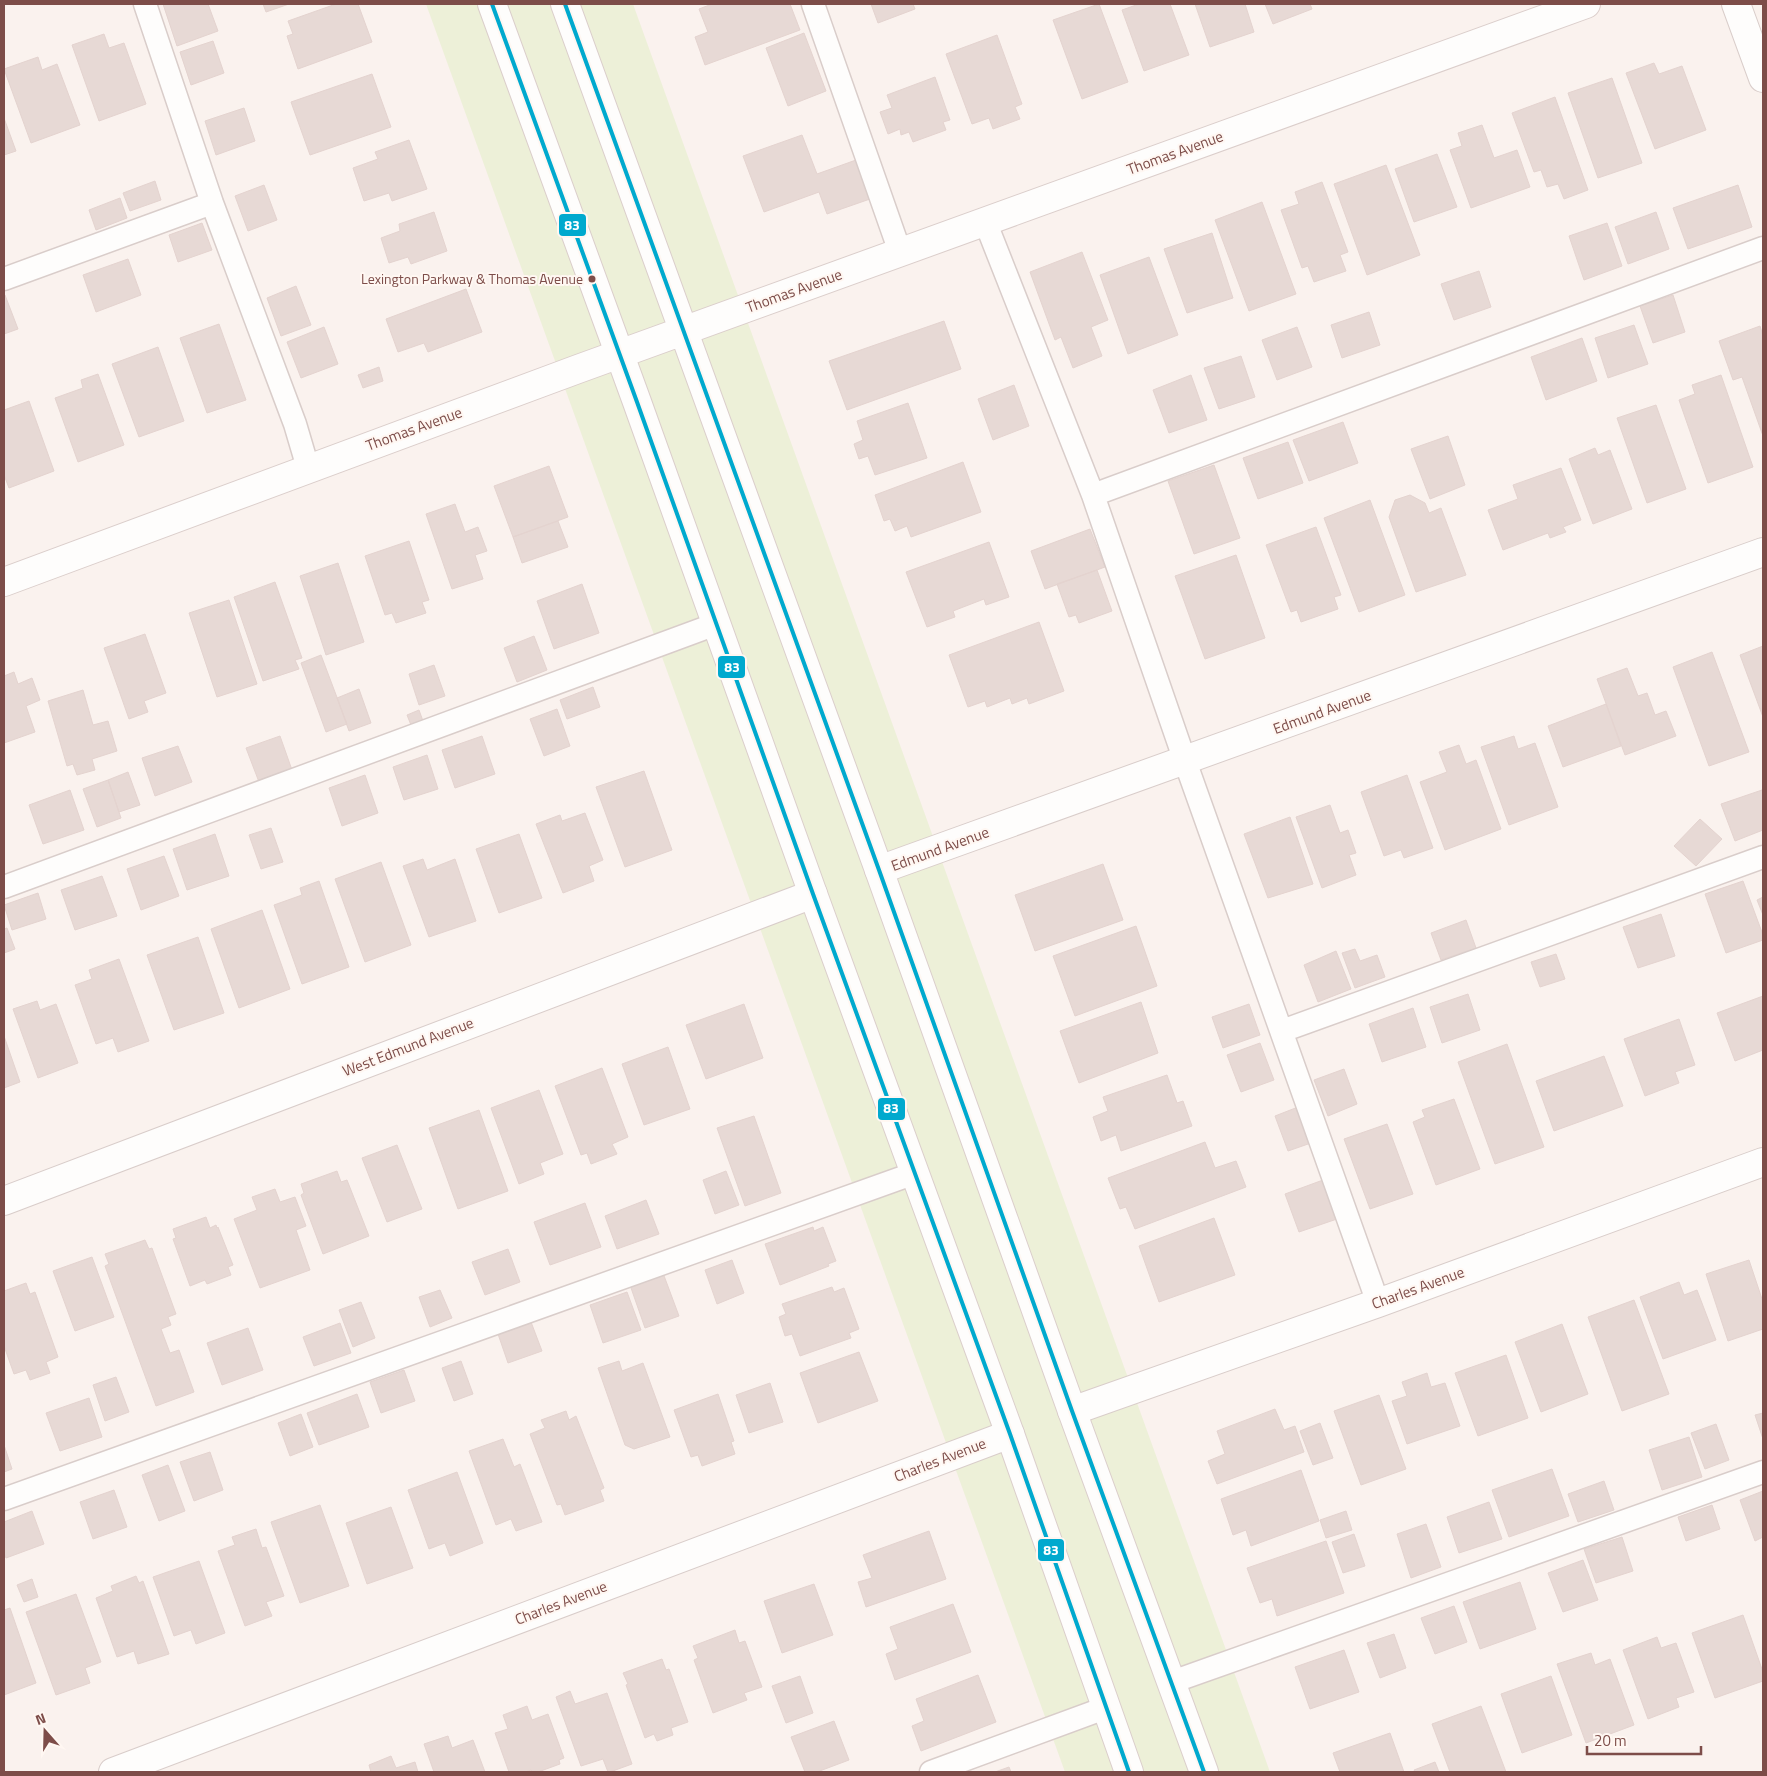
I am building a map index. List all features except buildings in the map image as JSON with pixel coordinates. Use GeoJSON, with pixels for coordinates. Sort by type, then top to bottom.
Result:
{"type":"FeatureCollection","features":[{"type":"Feature","properties":{"kind":"street"},"geometry":{"type":"LineString","coordinates":[[492,4],[1010,1434],[1129,1772]]}},
{"type":"Feature","properties":{"kind":"street"},"geometry":{"type":"LineString","coordinates":[[565,4],[1204,1772]]}},
{"type":"Feature","properties":{"kind":"street","name":"Thomas Avenue"},"geometry":{"type":"LineString","coordinates":[[4,582],[620,354],[1586,4]]}},
{"type":"Feature","properties":{"kind":"street"},"geometry":{"type":"LineString","coordinates":[[1736,4],[1763,78]]}},
{"type":"Feature","properties":{"kind":"street","name":"Edmund Avenue"},"geometry":{"type":"LineString","coordinates":[[879,870],[1763,552]]}},
{"type":"Feature","properties":{"kind":"street","name":"West Edmund Avenue"},"geometry":{"type":"LineString","coordinates":[[4,1201],[813,894]]}},
{"type":"Feature","properties":{"kind":"street","name":"Charles Avenue"},"geometry":{"type":"LineString","coordinates":[[1072,1411],[1378,1303],[1763,1162]]}},
{"type":"Feature","properties":{"kind":"street","name":"Charles Avenue"},"geometry":{"type":"LineString","coordinates":[[113,1772],[1010,1434]]}},
{"type":"Feature","properties":{"kind":"lane"},"geometry":{"type":"LineString","coordinates":[[145,4],[212,203],[295,424],[308,468]]}},
{"type":"Feature","properties":{"kind":"lane"},"geometry":{"type":"LineString","coordinates":[[812,4],[900,252]]}},
{"type":"Feature","properties":{"kind":"lane"},"geometry":{"type":"LineString","coordinates":[[4,279],[212,203]]}},
{"type":"Feature","properties":{"kind":"lane"},"geometry":{"type":"LineString","coordinates":[[986,221],[1093,495],[1185,761],[1378,1303]]}},
{"type":"Feature","properties":{"kind":"lane"},"geometry":{"type":"LineString","coordinates":[[1093,495],[1763,248]]}},
{"type":"Feature","properties":{"kind":"lane"},"geometry":{"type":"LineString","coordinates":[[4,887],[716,624]]}},
{"type":"Feature","properties":{"kind":"lane"},"geometry":{"type":"LineString","coordinates":[[1282,1031],[1763,857]]}},
{"type":"Feature","properties":{"kind":"lane"},"geometry":{"type":"LineString","coordinates":[[4,1499],[915,1173]]}},
{"type":"Feature","properties":{"kind":"lane"},"geometry":{"type":"LineString","coordinates":[[1172,1682],[1763,1472]]}},
{"type":"Feature","properties":{"kind":"lane"},"geometry":{"type":"LineString","coordinates":[[931,1772],[1106,1708]]}},
{"type":"Feature","properties":{"kind":"green space"},"geometry":{"type":"Polygon","coordinates":[[[426,4],[633,4],[1270,1772],[1065,1772],[426,4]]]}},
{"type":"Feature","properties":{"kind":"transit line","name":"83"},"geometry":{"type":"LineString","coordinates":[[492,4],[1010,1434],[1129,1772]]}},
{"type":"Feature","properties":{"kind":"transit line","name":"83"},"geometry":{"type":"LineString","coordinates":[[565,4],[1204,1772]]}},
{"type":"Feature","properties":{"kind":"place","name":"Lexington Parkway & Thomas Avenue"},"geometry":{"type":"Point","coordinates":[592,279]}}]}
